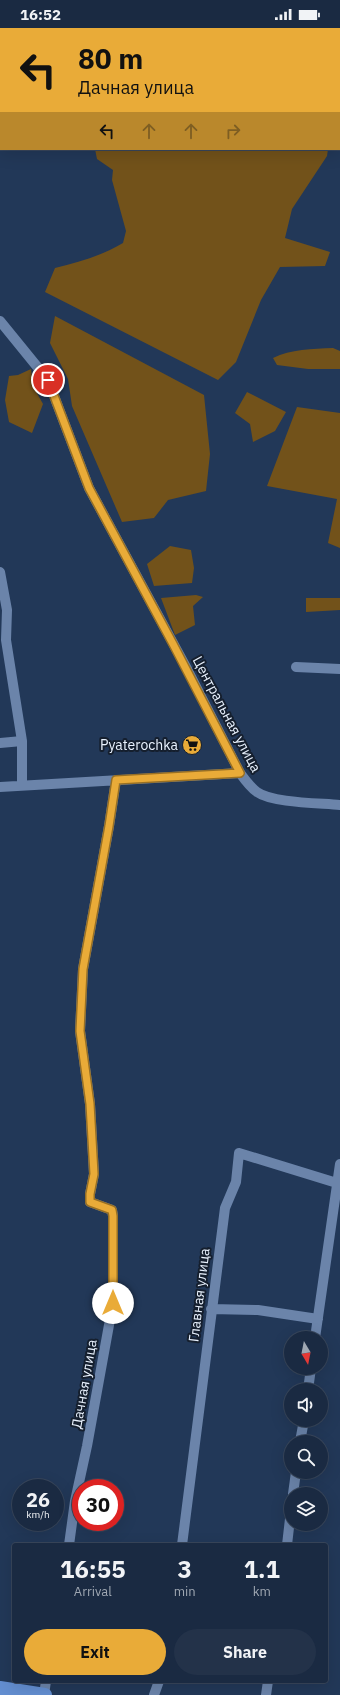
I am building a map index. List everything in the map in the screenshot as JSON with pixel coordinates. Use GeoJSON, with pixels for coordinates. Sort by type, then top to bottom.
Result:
{"type":"FeatureCollection","features":[{"type":"Feature","properties":{"kind":"highway"},"geometry":{"type":"LineString","coordinates":[[0,1688],[44,1695]]}},
{"type":"Feature","properties":{"kind":"street","name":"Центральная улица"},"geometry":{"type":"LineString","coordinates":[[0,321],[48,380],[89,488],[146,593],[240,773],[258,793],[276,798],[340,805]]}},
{"type":"Feature","properties":{"kind":"street"},"geometry":{"type":"LineString","coordinates":[[0,572],[7,610],[3,641],[22,741],[22,785]]}},
{"type":"Feature","properties":{"kind":"street"},"geometry":{"type":"LineString","coordinates":[[296,667],[340,668]]}},
{"type":"Feature","properties":{"kind":"street"},"geometry":{"type":"LineString","coordinates":[[0,743],[22,741]]}},
{"type":"Feature","properties":{"kind":"street"},"geometry":{"type":"LineString","coordinates":[[0,787],[240,773]]}},
{"type":"Feature","properties":{"kind":"street","name":"Дачная улица"},"geometry":{"type":"LineString","coordinates":[[69,1543],[75,1501],[87,1446],[113,1303],[112,1210],[90,1202],[94,1174],[89,1099],[80,1031],[83,969],[116,780]]}},
{"type":"Feature","properties":{"kind":"street","name":"Главная улица"},"geometry":{"type":"LineString","coordinates":[[182,1543],[197,1439],[211,1309],[225,1208],[236,1182],[239,1153],[338,1184]]}},
{"type":"Feature","properties":{"kind":"street"},"geometry":{"type":"LineString","coordinates":[[316,1331],[340,1164]]}},
{"type":"Feature","properties":{"kind":"street"},"geometry":{"type":"LineString","coordinates":[[211,1309],[258,1310],[318,1319]]}},
{"type":"Feature","properties":{"kind":"street"},"geometry":{"type":"LineString","coordinates":[[286,1543],[288,1531]]}},
{"type":"Feature","properties":{"kind":"street"},"geometry":{"type":"LineString","coordinates":[[44,1695],[46,1683]]}},
{"type":"Feature","properties":{"kind":"street"},"geometry":{"type":"LineString","coordinates":[[154,1695],[158,1683]]}},
{"type":"Feature","properties":{"kind":"street"},"geometry":{"type":"LineString","coordinates":[[266,1695],[268,1683]]}},
{"type":"Feature","properties":{"kind":"shaded area"},"geometry":{"type":"Polygon","coordinates":[[[95,150],[328,150],[327,156],[292,209],[285,238],[330,252],[325,266],[280,267],[261,300],[236,362],[218,380],[45,292],[55,268],[98,255],[123,243],[126,231],[112,180],[113,170],[97,159],[95,150]]]}},
{"type":"Feature","properties":{"kind":"shaded area"},"geometry":{"type":"Polygon","coordinates":[[[55,316],[204,395],[210,454],[206,491],[168,500],[154,518],[122,522],[72,406],[68,379],[50,343],[55,316]]]}},
{"type":"Feature","properties":{"kind":"shaded area"},"geometry":{"type":"Polygon","coordinates":[[[333,348],[340,351],[340,369],[308,369],[277,365],[273,358],[294,351],[333,348]]]}},
{"type":"Feature","properties":{"kind":"shaded area"},"geometry":{"type":"Polygon","coordinates":[[[31,369],[33,386],[43,404],[32,433],[9,422],[5,400],[9,376],[18,375],[31,369]]]}},
{"type":"Feature","properties":{"kind":"shaded area"},"geometry":{"type":"Polygon","coordinates":[[[247,392],[286,412],[275,431],[253,442],[250,424],[235,413],[247,392]]]}},
{"type":"Feature","properties":{"kind":"shaded area"},"geometry":{"type":"Polygon","coordinates":[[[297,407],[340,413],[340,548],[328,543],[337,499],[267,486],[297,407]]]}},
{"type":"Feature","properties":{"kind":"shaded area"},"geometry":{"type":"Polygon","coordinates":[[[170,546],[191,550],[194,568],[192,583],[154,586],[147,564],[170,546]]]}},
{"type":"Feature","properties":{"kind":"shaded area"},"geometry":{"type":"Polygon","coordinates":[[[196,595],[203,597],[193,606],[195,625],[175,635],[161,598],[196,595]]]}},
{"type":"Feature","properties":{"kind":"shaded area"},"geometry":{"type":"Polygon","coordinates":[[[306,598],[340,598],[340,610],[306,612],[306,598]]]}},
{"type":"Feature","properties":{"kind":"place","name":"Pyaterochka"},"geometry":{"type":"Point","coordinates":[192,745]}},
{"type":"Feature","properties":{"kind":"route"},"geometry":{"type":"LineString","coordinates":[[48,380],[89,488],[146,593],[240,773],[116,780],[83,969],[80,1031],[90,1104],[94,1174],[90,1202],[112,1210],[113,1303]]}}]}
